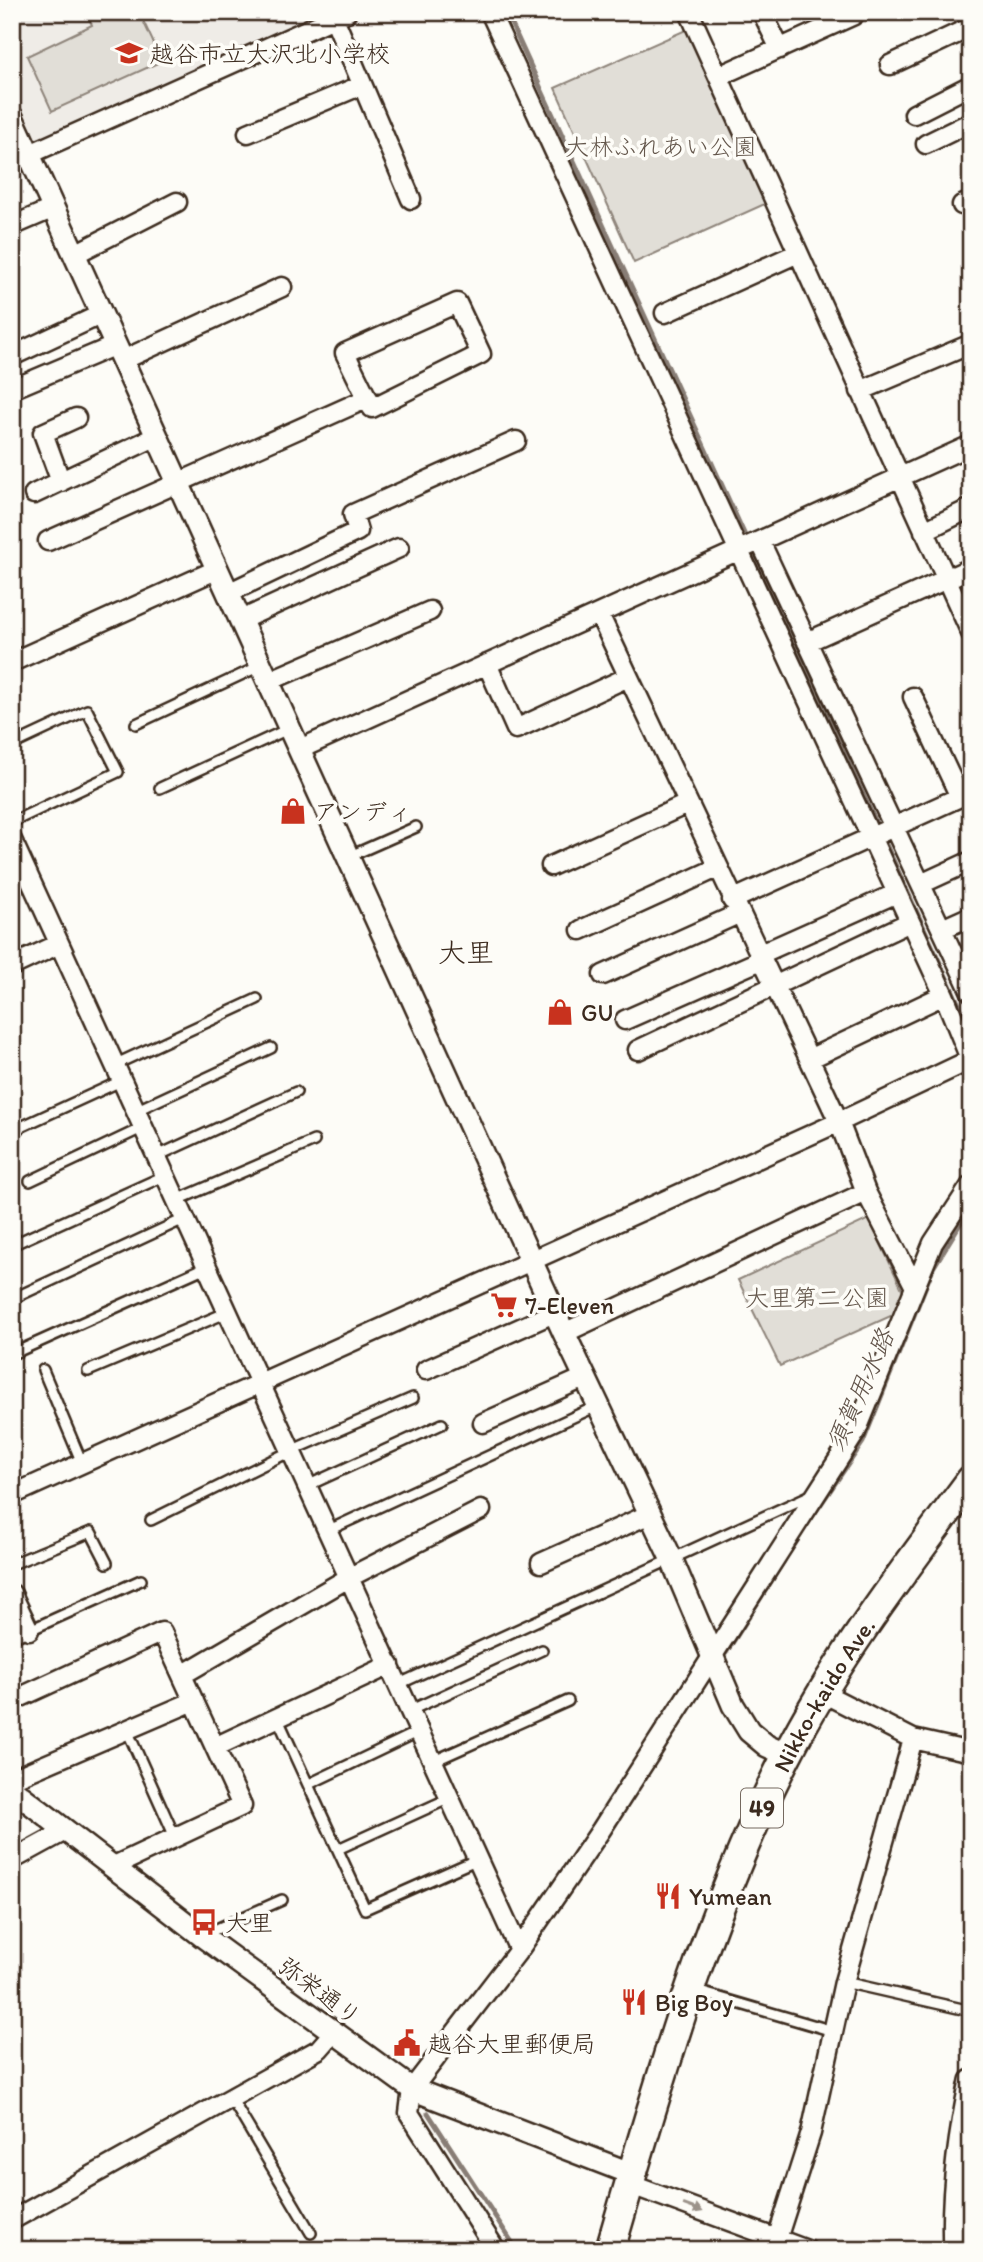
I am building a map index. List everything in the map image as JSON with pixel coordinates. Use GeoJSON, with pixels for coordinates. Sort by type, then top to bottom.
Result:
{"type":"FeatureCollection","features":[{"type":"Feature","properties":{"kind":"main road","name":"Nikko-kaido Ave."},"geometry":{"type":"LineString","coordinates":[[610,2250],[689,1988],[732,1876],[787,1755],[885,1596],[971,1480]]}},
{"type":"Feature","properties":{"kind":"street"},"geometry":{"type":"LineString","coordinates":[[14,1491],[82,1463],[971,1060],[944,995],[740,549],[490,12]]}},
{"type":"Feature","properties":{"kind":"street"},"geometry":{"type":"LineString","coordinates":[[689,12],[971,633]]}},
{"type":"Feature","properties":{"kind":"street"},"geometry":{"type":"LineString","coordinates":[[762,12],[780,49]]}},
{"type":"Feature","properties":{"kind":"street"},"geometry":{"type":"LineString","coordinates":[[719,76],[854,15],[853,12]]}},
{"type":"Feature","properties":{"kind":"street"},"geometry":{"type":"LineString","coordinates":[[21,158],[341,15],[362,85],[411,199]]}},
{"type":"Feature","properties":{"kind":"street"},"geometry":{"type":"LineString","coordinates":[[890,65],[971,27]]}},
{"type":"Feature","properties":{"kind":"street"},"geometry":{"type":"LineString","coordinates":[[248,133],[362,85]]}},
{"type":"Feature","properties":{"kind":"street"},"geometry":{"type":"LineString","coordinates":[[914,114],[971,85]]}},
{"type":"Feature","properties":{"kind":"street"},"geometry":{"type":"LineString","coordinates":[[12,117],[21,158],[54,208],[564,1333],[671,1558],[733,1705],[749,1731],[767,1746],[787,1755]]}},
{"type":"Feature","properties":{"kind":"street"},"geometry":{"type":"LineString","coordinates":[[926,144],[971,122]]}},
{"type":"Feature","properties":{"kind":"street"},"geometry":{"type":"LineString","coordinates":[[75,254],[177,202]]}},
{"type":"Feature","properties":{"kind":"street"},"geometry":{"type":"LineString","coordinates":[[12,226],[54,208]]}},
{"type":"Feature","properties":{"kind":"street"},"geometry":{"type":"LineString","coordinates":[[665,313],[798,253]]}},
{"type":"Feature","properties":{"kind":"street"},"geometry":{"type":"LineString","coordinates":[[12,390],[120,353],[282,287]]}},
{"type":"Feature","properties":{"kind":"street"},"geometry":{"type":"LineString","coordinates":[[457,303],[481,354],[372,408],[368,398],[345,353],[457,303]]}},
{"type":"Feature","properties":{"kind":"street"},"geometry":{"type":"LineString","coordinates":[[12,356],[102,314]]}},
{"type":"Feature","properties":{"kind":"street"},"geometry":{"type":"LineString","coordinates":[[860,391],[971,344]]}},
{"type":"Feature","properties":{"kind":"street"},"geometry":{"type":"LineString","coordinates":[[48,541],[368,398]]}},
{"type":"Feature","properties":{"kind":"street"},"geometry":{"type":"LineString","coordinates":[[61,482],[43,433],[76,418]]}},
{"type":"Feature","properties":{"kind":"street"},"geometry":{"type":"LineString","coordinates":[[34,495],[157,436]]}},
{"type":"Feature","properties":{"kind":"street"},"geometry":{"type":"LineString","coordinates":[[228,593],[358,531],[353,514],[516,440]]}},
{"type":"Feature","properties":{"kind":"street"},"geometry":{"type":"LineString","coordinates":[[299,749],[971,445]]}},
{"type":"Feature","properties":{"kind":"street"},"geometry":{"type":"LineString","coordinates":[[924,531],[971,509]]}},
{"type":"Feature","properties":{"kind":"street"},"geometry":{"type":"LineString","coordinates":[[760,541],[920,884],[968,980]]}},
{"type":"Feature","properties":{"kind":"street"},"geometry":{"type":"LineString","coordinates":[[241,620],[399,548]]}},
{"type":"Feature","properties":{"kind":"street"},"geometry":{"type":"LineString","coordinates":[[807,642],[971,568]]}},
{"type":"Feature","properties":{"kind":"street"},"geometry":{"type":"LineString","coordinates":[[12,663],[218,569]]}},
{"type":"Feature","properties":{"kind":"street"},"geometry":{"type":"LineString","coordinates":[[265,673],[430,611]]}},
{"type":"Feature","properties":{"kind":"street"},"geometry":{"type":"LineString","coordinates":[[599,614],[735,907],[839,1122],[866,1192],[914,1285]]}},
{"type":"Feature","properties":{"kind":"street"},"geometry":{"type":"LineString","coordinates":[[487,664],[516,729],[628,677]]}},
{"type":"Feature","properties":{"kind":"street"},"geometry":{"type":"LineString","coordinates":[[603,975],[894,827],[965,794],[913,697]]}},
{"type":"Feature","properties":{"kind":"street"},"geometry":{"type":"LineString","coordinates":[[551,866],[687,804]]}},
{"type":"Feature","properties":{"kind":"street"},"geometry":{"type":"LineString","coordinates":[[12,841],[155,1157],[262,1381],[519,1950]]}},
{"type":"Feature","properties":{"kind":"street"},"geometry":{"type":"LineString","coordinates":[[920,884],[971,861]]}},
{"type":"Feature","properties":{"kind":"street"},"geometry":{"type":"LineString","coordinates":[[581,930],[717,868]]}},
{"type":"Feature","properties":{"kind":"street"},"geometry":{"type":"LineString","coordinates":[[625,1020],[897,893]]}},
{"type":"Feature","properties":{"kind":"street"},"geometry":{"type":"LineString","coordinates":[[942,929],[971,916]]}},
{"type":"Feature","properties":{"kind":"street"},"geometry":{"type":"LineString","coordinates":[[638,1050],[910,922]]}},
{"type":"Feature","properties":{"kind":"street"},"geometry":{"type":"LineString","coordinates":[[12,966],[59,944]]}},
{"type":"Feature","properties":{"kind":"street"},"geometry":{"type":"LineString","coordinates":[[809,1059],[944,995]]}},
{"type":"Feature","properties":{"kind":"street"},"geometry":{"type":"LineString","coordinates":[[496,2250],[409,2113],[412,2089],[519,1950],[601,1830],[819,1492],[856,1432],[933,1243],[971,1185]]}},
{"type":"Feature","properties":{"kind":"street"},"geometry":{"type":"LineString","coordinates":[[564,1333],[866,1192]]}},
{"type":"Feature","properties":{"kind":"street"},"geometry":{"type":"LineString","coordinates":[[426,1370],[556,1312]]}},
{"type":"Feature","properties":{"kind":"street"},"geometry":{"type":"LineString","coordinates":[[483,1423],[586,1377]]}},
{"type":"Feature","properties":{"kind":"street"},"geometry":{"type":"LineString","coordinates":[[182,1675],[350,1577],[481,1510]]}},
{"type":"Feature","properties":{"kind":"street"},"geometry":{"type":"LineString","coordinates":[[541,1563],[650,1514]]}},
{"type":"Feature","properties":{"kind":"street"},"geometry":{"type":"LineString","coordinates":[[12,1594],[29,1630]]}},
{"type":"Feature","properties":{"kind":"street"},"geometry":{"type":"LineString","coordinates":[[12,1701],[162,1632],[242,1806],[112,1867]]}},
{"type":"Feature","properties":{"kind":"street"},"geometry":{"type":"LineString","coordinates":[[215,1746],[390,1665]]}},
{"type":"Feature","properties":{"kind":"street"},"geometry":{"type":"LineString","coordinates":[[823,1693],[913,1740],[971,1752]]}},
{"type":"Feature","properties":{"kind":"street"},"geometry":{"type":"LineString","coordinates":[[12,1779],[194,1701]]}},
{"type":"Feature","properties":{"kind":"street"},"geometry":{"type":"LineString","coordinates":[[779,2243],[810,2133],[844,1982],[913,1740]]}},
{"type":"Feature","properties":{"kind":"street","name":"弥栄通り"},"geometry":{"type":"LineString","coordinates":[[12,1789],[201,1935],[412,2089],[631,2179]]}},
{"type":"Feature","properties":{"kind":"street"},"geometry":{"type":"LineString","coordinates":[[12,1860],[65,1831]]}},
{"type":"Feature","properties":{"kind":"street"},"geometry":{"type":"LineString","coordinates":[[12,2220],[319,2049],[332,2033]]}},
{"type":"Feature","properties":{"kind":"street"},"geometry":{"type":"LineString","coordinates":[[954,2250],[952,2216],[957,2152],[971,2081]]}},
{"type":"Feature","properties":{"kind":"street"},"geometry":{"type":"LineString","coordinates":[[631,2179],[779,2243],[807,2250]]}},
{"type":"Feature","properties":{"kind":"lane"},"geometry":{"type":"LineString","coordinates":[[136,724],[265,673]]}},
{"type":"Feature","properties":{"kind":"lane"},"geometry":{"type":"LineString","coordinates":[[12,745],[87,710],[118,772],[12,822]]}},
{"type":"Feature","properties":{"kind":"lane"},"geometry":{"type":"LineString","coordinates":[[160,788],[290,728]]}},
{"type":"Feature","properties":{"kind":"lane"},"geometry":{"type":"LineString","coordinates":[[348,857],[416,827]]}},
{"type":"Feature","properties":{"kind":"lane"},"geometry":{"type":"LineString","coordinates":[[12,1131],[257,999]]}},
{"type":"Feature","properties":{"kind":"lane"},"geometry":{"type":"LineString","coordinates":[[30,1181],[271,1048]]}},
{"type":"Feature","properties":{"kind":"lane"},"geometry":{"type":"LineString","coordinates":[[155,1157],[296,1092]]}},
{"type":"Feature","properties":{"kind":"lane"},"geometry":{"type":"LineString","coordinates":[[176,1201],[314,1141]]}},
{"type":"Feature","properties":{"kind":"lane"},"geometry":{"type":"LineString","coordinates":[[12,1245],[164,1176]]}},
{"type":"Feature","properties":{"kind":"lane"},"geometry":{"type":"LineString","coordinates":[[12,1299],[184,1219]]}},
{"type":"Feature","properties":{"kind":"lane"},"geometry":{"type":"LineString","coordinates":[[12,1354],[206,1267]]}},
{"type":"Feature","properties":{"kind":"lane"},"geometry":{"type":"LineString","coordinates":[[88,1371],[228,1312]]}},
{"type":"Feature","properties":{"kind":"lane"},"geometry":{"type":"LineString","coordinates":[[43,1370],[82,1463]]}},
{"type":"Feature","properties":{"kind":"lane"},"geometry":{"type":"LineString","coordinates":[[151,1520],[293,1450],[413,1398]]}},
{"type":"Feature","properties":{"kind":"lane"},"geometry":{"type":"LineString","coordinates":[[329,1530],[599,1405]]}},
{"type":"Feature","properties":{"kind":"lane"},"geometry":{"type":"LineString","coordinates":[[309,1485],[442,1424]]}},
{"type":"Feature","properties":{"kind":"lane"},"geometry":{"type":"LineString","coordinates":[[399,1684],[819,1492]]}},
{"type":"Feature","properties":{"kind":"lane"},"geometry":{"type":"LineString","coordinates":[[12,1564],[91,1532],[107,1563]]}},
{"type":"Feature","properties":{"kind":"lane"},"geometry":{"type":"LineString","coordinates":[[12,1638],[141,1580]]}},
{"type":"Feature","properties":{"kind":"lane"},"geometry":{"type":"LineString","coordinates":[[411,1710],[542,1650]]}},
{"type":"Feature","properties":{"kind":"lane"},"geometry":{"type":"LineString","coordinates":[[434,1761],[568,1701]]}},
{"type":"Feature","properties":{"kind":"lane"},"geometry":{"type":"LineString","coordinates":[[277,1717],[365,1909],[478,1859]]}},
{"type":"Feature","properties":{"kind":"lane"},"geometry":{"type":"LineString","coordinates":[[127,1730],[175,1837]]}},
{"type":"Feature","properties":{"kind":"lane"},"geometry":{"type":"LineString","coordinates":[[309,1784],[420,1731]]}},
{"type":"Feature","properties":{"kind":"lane"},"geometry":{"type":"LineString","coordinates":[[338,1849],[450,1798]]}},
{"type":"Feature","properties":{"kind":"lane"},"geometry":{"type":"LineString","coordinates":[[201,1935],[282,1900]]}},
{"type":"Feature","properties":{"kind":"lane"},"geometry":{"type":"LineString","coordinates":[[844,1982],[971,2011]]}},
{"type":"Feature","properties":{"kind":"lane"},"geometry":{"type":"LineString","coordinates":[[689,1988],[833,2031]]}},
{"type":"Feature","properties":{"kind":"lane"},"geometry":{"type":"LineString","coordinates":[[231,2098],[311,2233]]}},
{"type":"Feature","properties":{"kind":"shaded area","name":"越谷市立大沢北小学校"},"geometry":{"type":"Polygon","coordinates":[[[12,12],[334,12],[37,148],[12,94],[12,12]]]}},
{"type":"Feature","properties":{"kind":"green space"},"geometry":{"type":"Polygon","coordinates":[[[107,12],[110,19],[124,12],[139,12],[162,61],[52,111],[27,56],[92,25],[88,16],[107,12]]]}},
{"type":"Feature","properties":{"kind":"green space","name":"大林ふれあい公園"},"geometry":{"type":"Polygon","coordinates":[[[688,29],[767,203],[634,263],[555,88],[688,29]]]}},
{"type":"Feature","properties":{"kind":"green space","name":"大里第二公園"},"geometry":{"type":"Polygon","coordinates":[[[869,1219],[903,1291],[893,1315],[780,1366],[738,1280],[869,1219]]]}},
{"type":"Feature","properties":{"kind":"waterway"},"geometry":{"type":"LineString","coordinates":[[506,12],[971,1031]]}},
{"type":"Feature","properties":{"kind":"waterway","name":"須賀用水路"},"geometry":{"type":"LineString","coordinates":[[810,1520],[863,1442],[933,1268],[971,1206]]}},
{"type":"Feature","properties":{"kind":"waterway","name":"須賀用水路"},"geometry":{"type":"LineString","coordinates":[[726,1653],[784,1561]]}},
{"type":"Feature","properties":{"kind":"waterway","name":"須賀用水路"},"geometry":{"type":"LineString","coordinates":[[428,2113],[517,2250]]}},
{"type":"Feature","properties":{"kind":"place","name":"越谷市立大沢北小学校"},"geometry":{"type":"Point","coordinates":[129,53]}},
{"type":"Feature","properties":{"kind":"place","name":"アンディ"},"geometry":{"type":"Point","coordinates":[293,811]}},
{"type":"Feature","properties":{"kind":"place","name":"GU"},"geometry":{"type":"Point","coordinates":[560,1012]}},
{"type":"Feature","properties":{"kind":"place","name":"7-Eleven"},"geometry":{"type":"Point","coordinates":[504,1305]}},
{"type":"Feature","properties":{"kind":"place","name":"Yumean"},"geometry":{"type":"Point","coordinates":[668,1896]}},
{"type":"Feature","properties":{"kind":"place","name":"大里"},"geometry":{"type":"Point","coordinates":[204,1922]}},
{"type":"Feature","properties":{"kind":"place","name":"Big Boy"},"geometry":{"type":"Point","coordinates":[634,2002]}},
{"type":"Feature","properties":{"kind":"place","name":"越谷大里郵便局"},"geometry":{"type":"Point","coordinates":[407,2043]}},
{"type":"Feature","properties":{"kind":"district","name":"大里"},"geometry":{"type":"Point","coordinates":[466,952]}}]}
